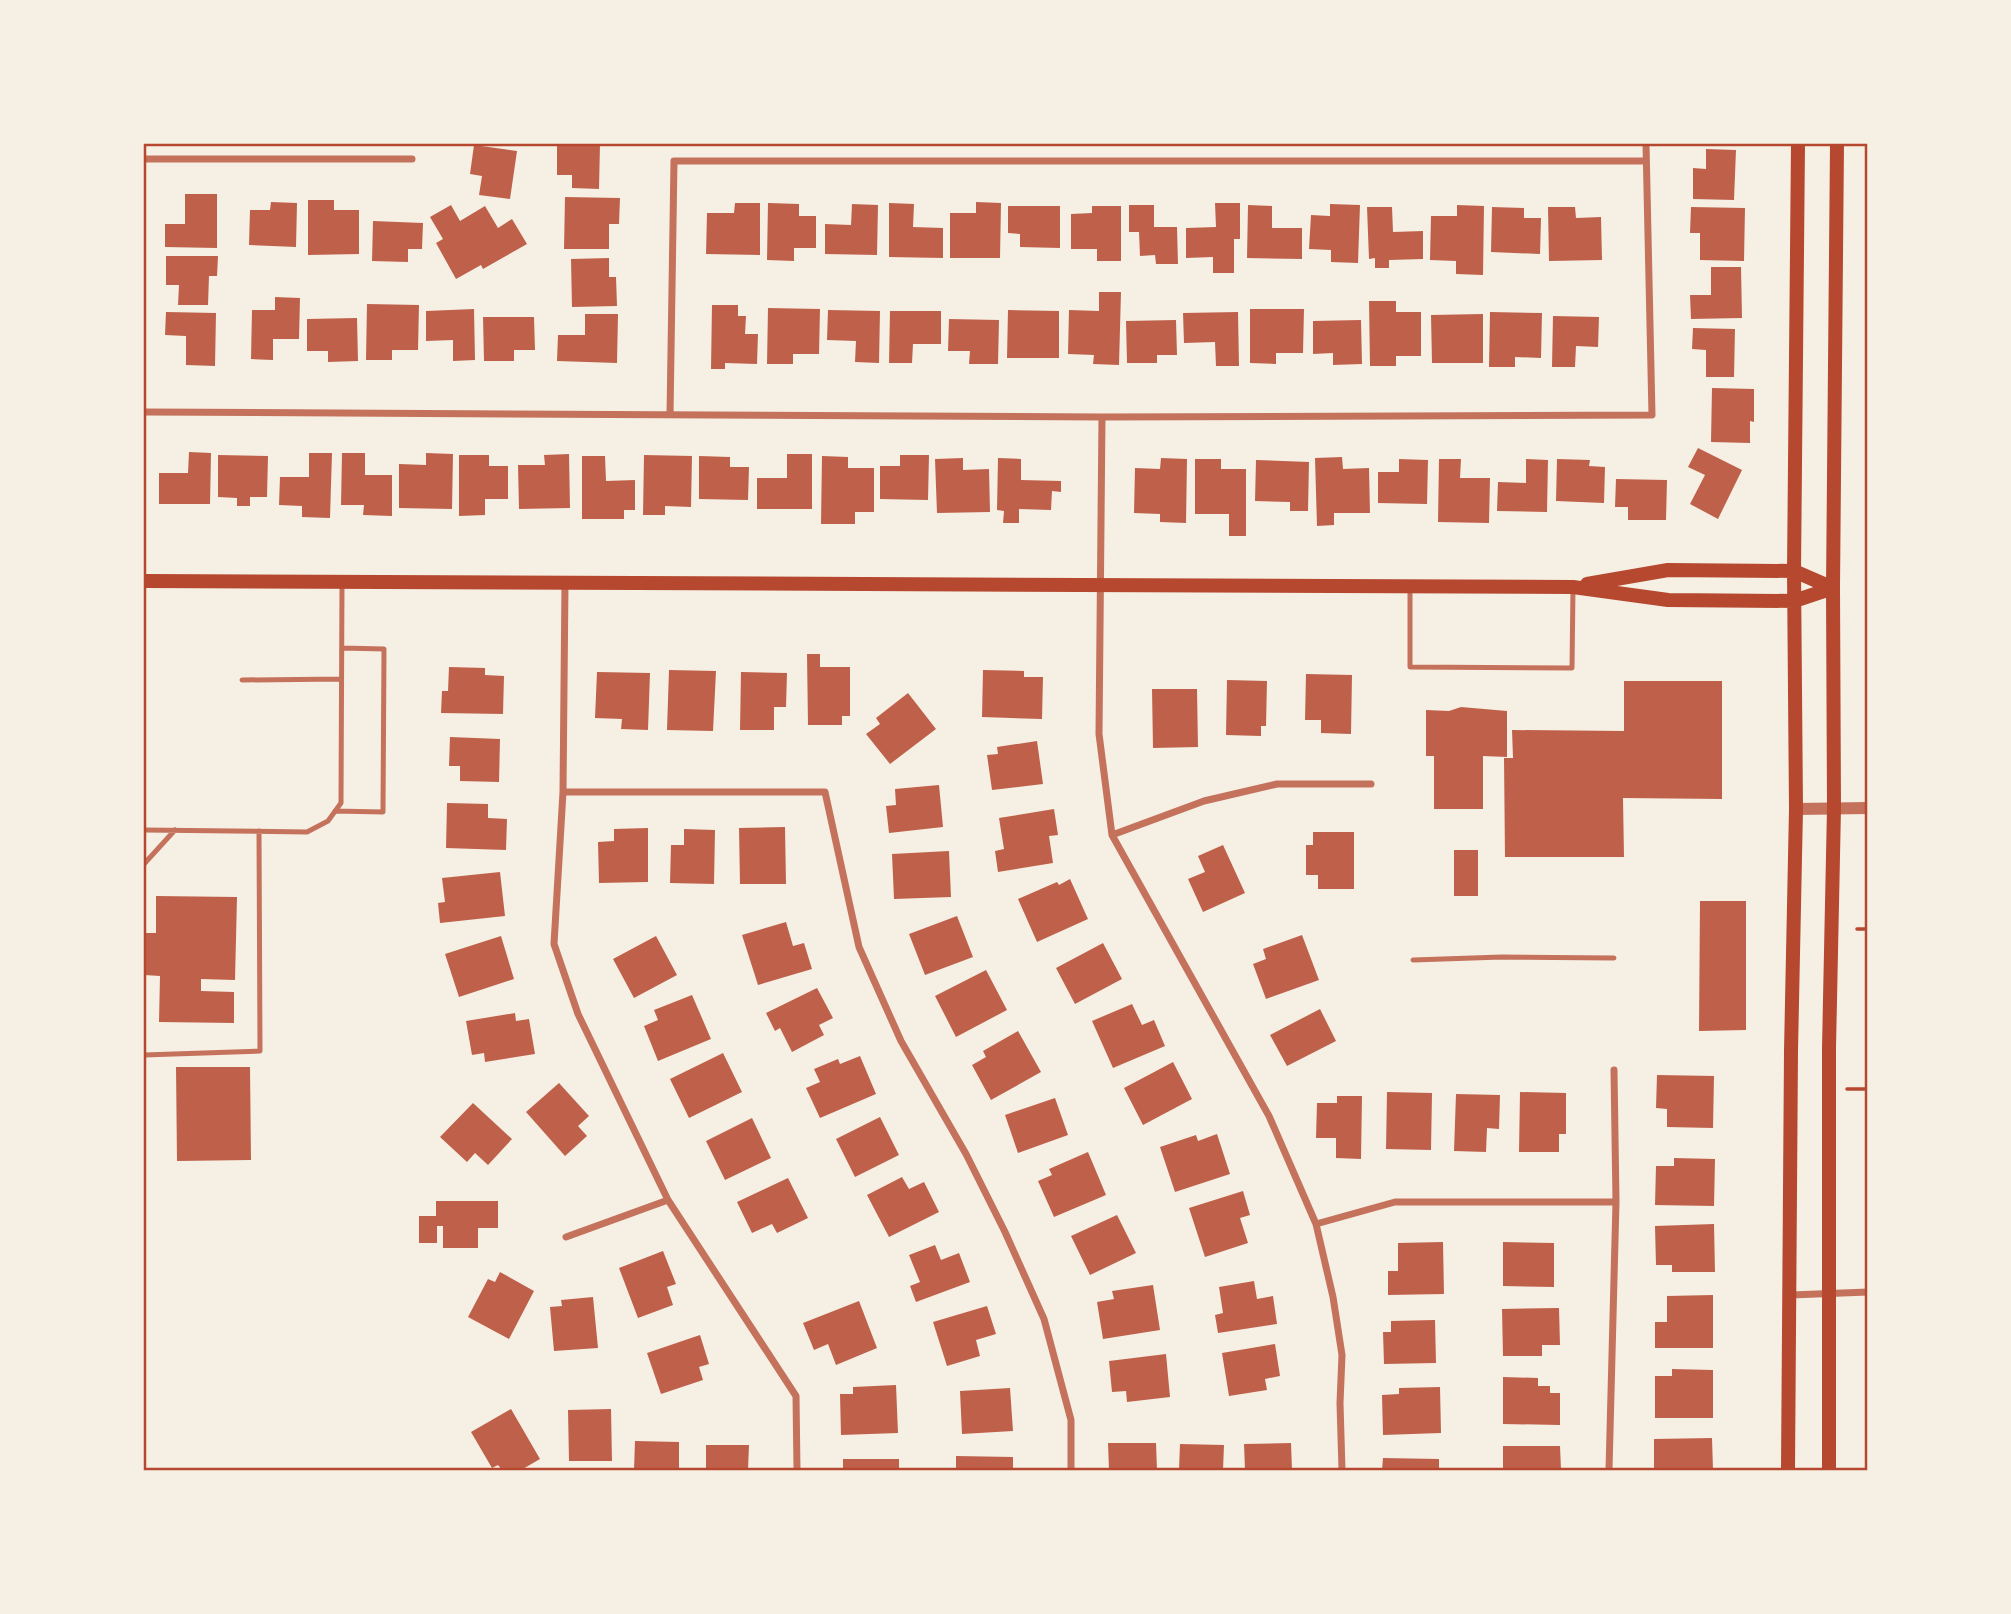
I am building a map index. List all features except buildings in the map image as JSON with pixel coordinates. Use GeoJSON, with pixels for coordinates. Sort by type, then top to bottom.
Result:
{"type":"FeatureCollection","features":[{"type":"Feature","properties":{"kind":"main road"},"geometry":{"type":"LineString","coordinates":[[1788,1471],[1796,809],[1794,571],[1798,144]]}},
{"type":"Feature","properties":{"kind":"main road"},"geometry":{"type":"LineString","coordinates":[[1829,1471],[1829,1048],[1834,808],[1837,144]]}},
{"type":"Feature","properties":{"kind":"main road"},"geometry":{"type":"LineString","coordinates":[[1573,587],[1668,570],[1794,571],[1833,588]]}},
{"type":"Feature","properties":{"kind":"main road"},"geometry":{"type":"LineString","coordinates":[[144,581],[1573,587],[1668,600],[1794,601],[1833,588]]}},
{"type":"Feature","properties":{"kind":"street"},"geometry":{"type":"LineString","coordinates":[[144,412],[1102,417],[1652,415],[1646,144]]}},
{"type":"Feature","properties":{"kind":"street"},"geometry":{"type":"LineString","coordinates":[[144,159],[412,159]]}},
{"type":"Feature","properties":{"kind":"street"},"geometry":{"type":"LineString","coordinates":[[670,415],[674,161],[1646,161]]}},
{"type":"Feature","properties":{"kind":"street"},"geometry":{"type":"LineString","coordinates":[[1102,417],[1099,734],[1112,835],[1269,1116],[1316,1224],[1333,1297],[1342,1355],[1342,1471]]}},
{"type":"Feature","properties":{"kind":"street"},"geometry":{"type":"LineString","coordinates":[[565,583],[563,792],[554,944],[578,1014],[668,1200],[796,1396],[797,1471]]}},
{"type":"Feature","properties":{"kind":"street"},"geometry":{"type":"LineString","coordinates":[[1112,835],[1204,801],[1277,784],[1371,784]]}},
{"type":"Feature","properties":{"kind":"street"},"geometry":{"type":"LineString","coordinates":[[563,792],[825,792],[859,947],[901,1041],[966,1154],[1044,1319],[1071,1420],[1071,1471]]}},
{"type":"Feature","properties":{"kind":"street"},"geometry":{"type":"LineString","coordinates":[[1796,809],[1867,808]]}},
{"type":"Feature","properties":{"kind":"street"},"geometry":{"type":"LineString","coordinates":[[1609,1471],[1616,1202],[1615,1070]]}},
{"type":"Feature","properties":{"kind":"street"},"geometry":{"type":"LineString","coordinates":[[566,1237],[668,1200]]}},
{"type":"Feature","properties":{"kind":"street"},"geometry":{"type":"LineString","coordinates":[[1316,1224],[1395,1202],[1616,1202]]}},
{"type":"Feature","properties":{"kind":"street"},"geometry":{"type":"LineString","coordinates":[[1791,1294],[1867,1292]]}},
{"type":"Feature","properties":{"kind":"lane"},"geometry":{"type":"LineString","coordinates":[[144,830],[307,832],[328,821],[341,803],[342,582]]}},
{"type":"Feature","properties":{"kind":"lane"},"geometry":{"type":"LineString","coordinates":[[1409,587],[1410,667],[1572,668],[1573,587]]}},
{"type":"Feature","properties":{"kind":"lane"},"geometry":{"type":"LineString","coordinates":[[335,811],[383,812],[384,649],[342,648]]}},
{"type":"Feature","properties":{"kind":"lane"},"geometry":{"type":"LineString","coordinates":[[242,680],[341,679]]}},
{"type":"Feature","properties":{"kind":"lane"},"geometry":{"type":"LineString","coordinates":[[144,864],[175,830]]}},
{"type":"Feature","properties":{"kind":"lane"},"geometry":{"type":"LineString","coordinates":[[144,1055],[260,1051],[260,831]]}},
{"type":"Feature","properties":{"kind":"lane"},"geometry":{"type":"LineString","coordinates":[[1413,960],[1502,957],[1614,958]]}},
{"type":"Feature","properties":{"kind":"path"},"geometry":{"type":"LineString","coordinates":[[1857,929],[1867,929]]}},
{"type":"Feature","properties":{"kind":"path"},"geometry":{"type":"LineString","coordinates":[[1845,1089],[1865,1089]]}}]}
